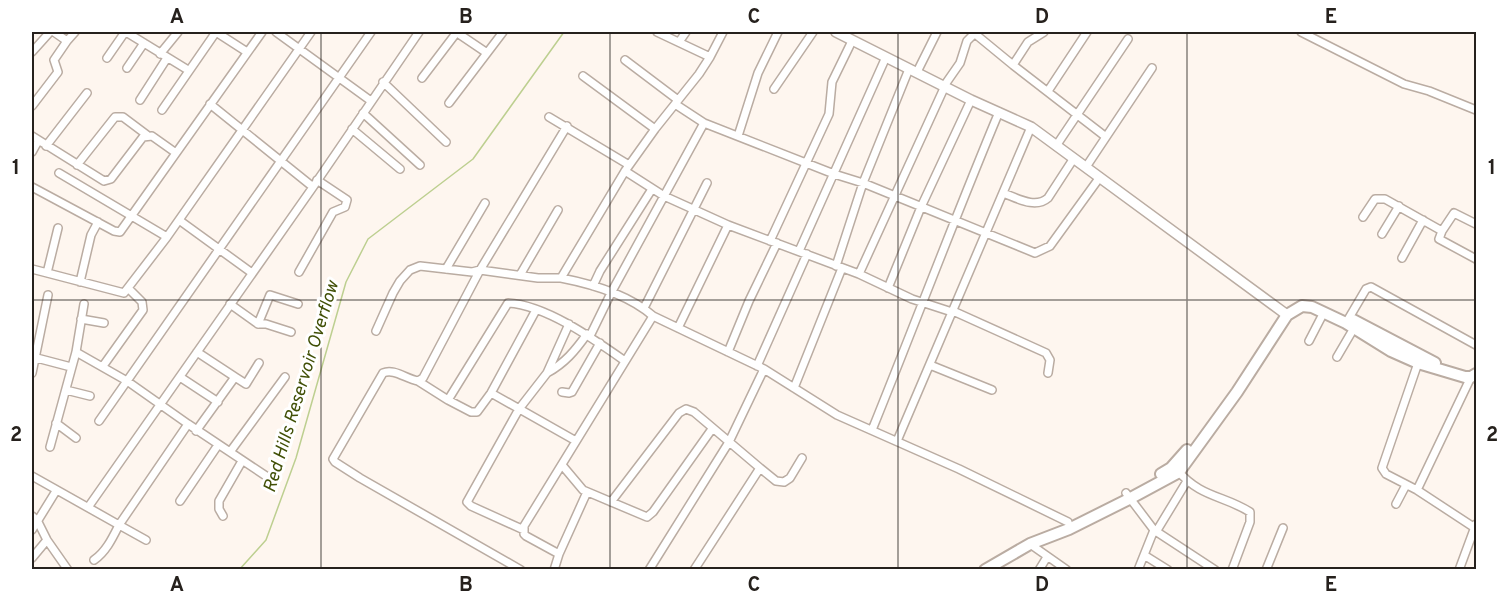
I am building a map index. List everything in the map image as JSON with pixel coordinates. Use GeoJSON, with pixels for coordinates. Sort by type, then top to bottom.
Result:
{"type":"FeatureCollection","features":[{"type":"Feature","properties":{"kind":"main road"},"geometry":{"type":"LineString","coordinates":[[1313,304],[1324,312],[1350,323],[1391,351],[1418,363],[1474,376]]}},
{"type":"Feature","properties":{"kind":"main road"},"geometry":{"type":"LineString","coordinates":[[985,570],[1030,544],[1128,496],[1176,469],[1241,381],[1285,313],[1313,304],[1454,373]]}},
{"type":"Feature","properties":{"kind":"main road"},"geometry":{"type":"LineString","coordinates":[[975,570],[997,554],[1032,537],[1069,525]]}},
{"type":"Feature","properties":{"kind":"street"},"geometry":{"type":"LineString","coordinates":[[32,52],[52,32],[67,41]]}},
{"type":"Feature","properties":{"kind":"street"},"geometry":{"type":"LineString","coordinates":[[32,106],[58,72],[54,60],[75,32]]}},
{"type":"Feature","properties":{"kind":"street"},"geometry":{"type":"LineString","coordinates":[[107,58],[125,32],[188,70]]}},
{"type":"Feature","properties":{"kind":"street"},"geometry":{"type":"LineString","coordinates":[[140,100],[178,32]]}},
{"type":"Feature","properties":{"kind":"street"},"geometry":{"type":"LineString","coordinates":[[162,110],[216,32],[247,52]]}},
{"type":"Feature","properties":{"kind":"street"},"geometry":{"type":"LineString","coordinates":[[32,187],[120,232],[262,32]]}},
{"type":"Feature","properties":{"kind":"street"},"geometry":{"type":"LineString","coordinates":[[276,32],[371,101]]}},
{"type":"Feature","properties":{"kind":"street"},"geometry":{"type":"LineString","coordinates":[[32,269],[124,293],[167,237],[311,32]]}},
{"type":"Feature","properties":{"kind":"street"},"geometry":{"type":"LineString","coordinates":[[99,421],[370,32]]}},
{"type":"Feature","properties":{"kind":"street"},"geometry":{"type":"LineString","coordinates":[[89,506],[419,32]]}},
{"type":"Feature","properties":{"kind":"street"},"geometry":{"type":"LineString","coordinates":[[422,78],[457,32],[488,53]]}},
{"type":"Feature","properties":{"kind":"street"},"geometry":{"type":"LineString","coordinates":[[449,104],[503,32]]}},
{"type":"Feature","properties":{"kind":"street"},"geometry":{"type":"LineString","coordinates":[[657,32],[710,57]]}},
{"type":"Feature","properties":{"kind":"street"},"geometry":{"type":"LineString","coordinates":[[679,42],[686,32]]}},
{"type":"Feature","properties":{"kind":"street"},"geometry":{"type":"LineString","coordinates":[[561,278],[627,168],[710,57],[723,32]]}},
{"type":"Feature","properties":{"kind":"street"},"geometry":{"type":"LineString","coordinates":[[738,136],[758,72],[778,32]]}},
{"type":"Feature","properties":{"kind":"street"},"geometry":{"type":"LineString","coordinates":[[774,89],[813,32]]}},
{"type":"Feature","properties":{"kind":"street"},"geometry":{"type":"LineString","coordinates":[[836,32],[971,100],[1031,127],[1285,313]]}},
{"type":"Feature","properties":{"kind":"street"},"geometry":{"type":"LineString","coordinates":[[794,388],[839,267],[863,183],[913,71],[937,32]]}},
{"type":"Feature","properties":{"kind":"street"},"geometry":{"type":"LineString","coordinates":[[859,274],[944,86],[960,63],[964,47],[975,32],[1013,65],[1106,137]]}},
{"type":"Feature","properties":{"kind":"street"},"geometry":{"type":"LineString","coordinates":[[1013,65],[1028,42],[1044,32]]}},
{"type":"Feature","properties":{"kind":"street"},"geometry":{"type":"LineString","coordinates":[[1047,92],[1088,32]]}},
{"type":"Feature","properties":{"kind":"street"},"geometry":{"type":"LineString","coordinates":[[1301,32],[1404,84],[1429,91],[1476,110]]}},
{"type":"Feature","properties":{"kind":"street"},"geometry":{"type":"LineString","coordinates":[[1056,146],[1128,39]]}},
{"type":"Feature","properties":{"kind":"street"},"geometry":{"type":"LineString","coordinates":[[728,352],[829,114],[832,82],[852,41]]}},
{"type":"Feature","properties":{"kind":"street"},"geometry":{"type":"LineString","coordinates":[[127,68],[144,43]]}},
{"type":"Feature","properties":{"kind":"street"},"geometry":{"type":"LineString","coordinates":[[799,251],[886,57]]}},
{"type":"Feature","properties":{"kind":"street"},"geometry":{"type":"LineString","coordinates":[[625,60],[704,123],[894,195],[1032,252],[1044,250],[1050,246],[1100,177]]}},
{"type":"Feature","properties":{"kind":"street"},"geometry":{"type":"LineString","coordinates":[[1086,168],[1152,68]]}},
{"type":"Feature","properties":{"kind":"street"},"geometry":{"type":"LineString","coordinates":[[583,76],[655,129]]}},
{"type":"Feature","properties":{"kind":"street"},"geometry":{"type":"LineString","coordinates":[[383,82],[446,142]]}},
{"type":"Feature","properties":{"kind":"street"},"geometry":{"type":"LineString","coordinates":[[46,146],[87,93]]}},
{"type":"Feature","properties":{"kind":"street"},"geometry":{"type":"LineString","coordinates":[[888,288],[921,207],[971,100]]}},
{"type":"Feature","properties":{"kind":"street"},"geometry":{"type":"LineString","coordinates":[[210,104],[280,160],[315,184],[347,200],[345,207],[333,212],[299,272]]}},
{"type":"Feature","properties":{"kind":"street"},"geometry":{"type":"LineString","coordinates":[[363,112],[420,165]]}},
{"type":"Feature","properties":{"kind":"street"},"geometry":{"type":"LineString","coordinates":[[872,430],[999,112]]}},
{"type":"Feature","properties":{"kind":"street"},"geometry":{"type":"LineString","coordinates":[[77,165],[114,117],[123,117],[176,153]]}},
{"type":"Feature","properties":{"kind":"street"},"geometry":{"type":"LineString","coordinates":[[549,117],[560,125],[567,126],[664,196],[728,225],[859,274],[923,303],[953,311],[1046,353],[1050,360],[1048,373]]}},
{"type":"Feature","properties":{"kind":"street"},"geometry":{"type":"LineString","coordinates":[[547,373],[571,357],[588,335],[704,123]]}},
{"type":"Feature","properties":{"kind":"street"},"geometry":{"type":"LineString","coordinates":[[418,381],[429,369],[480,270],[567,126]]}},
{"type":"Feature","properties":{"kind":"street"},"geometry":{"type":"LineString","coordinates":[[897,441],[1031,127]]}},
{"type":"Feature","properties":{"kind":"street"},"geometry":{"type":"LineString","coordinates":[[352,129],[400,169]]}},
{"type":"Feature","properties":{"kind":"street"},"geometry":{"type":"LineString","coordinates":[[32,152],[35,138],[102,180],[109,180],[147,135]]}},
{"type":"Feature","properties":{"kind":"street"},"geometry":{"type":"LineString","coordinates":[[1003,193],[1030,203],[1043,202],[1074,158]]}},
{"type":"Feature","properties":{"kind":"street"},"geometry":{"type":"LineString","coordinates":[[69,160],[60,174],[167,237]]}},
{"type":"Feature","properties":{"kind":"street"},"geometry":{"type":"LineString","coordinates":[[644,308],[707,183]]}},
{"type":"Feature","properties":{"kind":"street"},"geometry":{"type":"LineString","coordinates":[[593,286],[600,271],[652,189]]}},
{"type":"Feature","properties":{"kind":"street"},"geometry":{"type":"LineString","coordinates":[[1363,217],[1375,198],[1381,198],[1442,231]]}},
{"type":"Feature","properties":{"kind":"street"},"geometry":{"type":"LineString","coordinates":[[446,269],[485,203]]}},
{"type":"Feature","properties":{"kind":"street"},"geometry":{"type":"LineString","coordinates":[[1382,234],[1399,206]]}},
{"type":"Feature","properties":{"kind":"street"},"geometry":{"type":"LineString","coordinates":[[520,275],[558,210]]}},
{"type":"Feature","properties":{"kind":"street"},"geometry":{"type":"LineString","coordinates":[[1476,224],[1455,213],[1452,214],[1439,239],[1476,260]]}},
{"type":"Feature","properties":{"kind":"street"},"geometry":{"type":"LineString","coordinates":[[178,220],[252,273]]}},
{"type":"Feature","properties":{"kind":"street"},"geometry":{"type":"LineString","coordinates":[[1402,258],[1423,220]]}},
{"type":"Feature","properties":{"kind":"street"},"geometry":{"type":"LineString","coordinates":[[80,282],[91,235],[98,222]]}},
{"type":"Feature","properties":{"kind":"street"},"geometry":{"type":"LineString","coordinates":[[678,328],[728,225]]}},
{"type":"Feature","properties":{"kind":"street"},"geometry":{"type":"LineString","coordinates":[[47,273],[58,228]]}},
{"type":"Feature","properties":{"kind":"street"},"geometry":{"type":"LineString","coordinates":[[649,570],[729,442],[807,254]]}},
{"type":"Feature","properties":{"kind":"street"},"geometry":{"type":"LineString","coordinates":[[376,331],[397,287],[410,270],[420,266],[472,272],[480,270],[538,278],[561,278],[593,286],[644,308],[653,316],[760,367],[837,415],[897,441],[1069,525]]}},
{"type":"Feature","properties":{"kind":"street"},"geometry":{"type":"LineString","coordinates":[[1337,357],[1366,289],[1371,287],[1476,345]]}},
{"type":"Feature","properties":{"kind":"street"},"geometry":{"type":"LineString","coordinates":[[103,366],[143,310],[142,302],[128,288]]}},
{"type":"Feature","properties":{"kind":"street"},"geometry":{"type":"LineString","coordinates":[[32,373],[33,357],[48,295]]}},
{"type":"Feature","properties":{"kind":"street"},"geometry":{"type":"LineString","coordinates":[[258,324],[270,295],[298,304]]}},
{"type":"Feature","properties":{"kind":"street"},"geometry":{"type":"LineString","coordinates":[[448,400],[506,304],[513,303],[536,310],[569,324],[625,361]]}},
{"type":"Feature","properties":{"kind":"street"},"geometry":{"type":"LineString","coordinates":[[50,447],[76,352],[84,304]]}},
{"type":"Feature","properties":{"kind":"street"},"geometry":{"type":"LineString","coordinates":[[231,304],[258,324],[267,324],[291,332]]}},
{"type":"Feature","properties":{"kind":"street"},"geometry":{"type":"LineString","coordinates":[[521,570],[333,459],[383,373],[387,371],[418,381],[448,400],[474,412],[480,409],[536,310]]}},
{"type":"Feature","properties":{"kind":"street"},"geometry":{"type":"LineString","coordinates":[[1310,341],[1324,312]]}},
{"type":"Feature","properties":{"kind":"street"},"geometry":{"type":"LineString","coordinates":[[559,554],[526,536],[524,526],[653,316]]}},
{"type":"Feature","properties":{"kind":"street"},"geometry":{"type":"LineString","coordinates":[[81,319],[104,323]]}},
{"type":"Feature","properties":{"kind":"street"},"geometry":{"type":"LineString","coordinates":[[524,530],[471,506],[467,502],[519,409],[547,373],[569,324]]}},
{"type":"Feature","properties":{"kind":"street"},"geometry":{"type":"LineString","coordinates":[[562,392],[572,392],[600,343]]}},
{"type":"Feature","properties":{"kind":"street"},"geometry":{"type":"LineString","coordinates":[[76,352],[127,381],[272,480]]}},
{"type":"Feature","properties":{"kind":"street"},"geometry":{"type":"LineString","coordinates":[[197,352],[246,384],[259,363]]}},
{"type":"Feature","properties":{"kind":"street"},"geometry":{"type":"LineString","coordinates":[[33,357],[71,367]]}},
{"type":"Feature","properties":{"kind":"street"},"geometry":{"type":"LineString","coordinates":[[1418,363],[1382,465],[1383,471],[1476,526],[1459,570]]}},
{"type":"Feature","properties":{"kind":"street"},"geometry":{"type":"LineString","coordinates":[[930,365],[992,390]]}},
{"type":"Feature","properties":{"kind":"street"},"geometry":{"type":"LineString","coordinates":[[230,453],[285,376]]}},
{"type":"Feature","properties":{"kind":"street"},"geometry":{"type":"LineString","coordinates":[[1417,490],[1458,400],[1474,376]]}},
{"type":"Feature","properties":{"kind":"street"},"geometry":{"type":"LineString","coordinates":[[180,377],[218,402]]}},
{"type":"Feature","properties":{"kind":"street"},"geometry":{"type":"LineString","coordinates":[[196,430],[235,377]]}},
{"type":"Feature","properties":{"kind":"street"},"geometry":{"type":"LineString","coordinates":[[66,390],[90,396]]}},
{"type":"Feature","properties":{"kind":"street"},"geometry":{"type":"LineString","coordinates":[[491,393],[576,441]]}},
{"type":"Feature","properties":{"kind":"street"},"geometry":{"type":"LineString","coordinates":[[610,502],[683,410],[694,412],[776,481],[784,482],[790,478],[802,458]]}},
{"type":"Feature","properties":{"kind":"street"},"geometry":{"type":"LineString","coordinates":[[56,423],[76,438]]}},
{"type":"Feature","properties":{"kind":"street"},"geometry":{"type":"LineString","coordinates":[[94,560],[109,543],[188,424]]}},
{"type":"Feature","properties":{"kind":"street"},"geometry":{"type":"LineString","coordinates":[[562,465],[578,486],[587,492],[642,516],[650,515],[712,429]]}},
{"type":"Feature","properties":{"kind":"street"},"geometry":{"type":"LineString","coordinates":[[180,501],[218,445]]}},
{"type":"Feature","properties":{"kind":"street"},"geometry":{"type":"LineString","coordinates":[[223,516],[219,509],[219,501],[242,461]]}},
{"type":"Feature","properties":{"kind":"street"},"geometry":{"type":"LineString","coordinates":[[694,570],[760,468]]}},
{"type":"Feature","properties":{"kind":"street"},"geometry":{"type":"LineString","coordinates":[[1176,469],[1187,481],[1211,496],[1250,512],[1250,522],[1232,570]]}},
{"type":"Feature","properties":{"kind":"street"},"geometry":{"type":"LineString","coordinates":[[32,476],[146,540]]}},
{"type":"Feature","properties":{"kind":"street"},"geometry":{"type":"LineString","coordinates":[[1138,570],[1155,531],[1187,481]]}},
{"type":"Feature","properties":{"kind":"street"},"geometry":{"type":"LineString","coordinates":[[1396,504],[1406,485]]}},
{"type":"Feature","properties":{"kind":"street"},"geometry":{"type":"LineString","coordinates":[[32,530],[34,518],[56,491]]}},
{"type":"Feature","properties":{"kind":"street"},"geometry":{"type":"LineString","coordinates":[[554,570],[587,492]]}},
{"type":"Feature","properties":{"kind":"street"},"geometry":{"type":"LineString","coordinates":[[1128,496],[1155,531],[1215,570]]}},
{"type":"Feature","properties":{"kind":"street"},"geometry":{"type":"LineString","coordinates":[[34,518],[65,568]]}},
{"type":"Feature","properties":{"kind":"street"},"geometry":{"type":"LineString","coordinates":[[1266,570],[1282,528]]}},
{"type":"Feature","properties":{"kind":"street"},"geometry":{"type":"LineString","coordinates":[[32,558],[46,540]]}},
{"type":"Feature","properties":{"kind":"street"},"geometry":{"type":"LineString","coordinates":[[1030,544],[1067,570]]}},
{"type":"Feature","properties":{"kind":"street"},"geometry":{"type":"LineString","coordinates":[[1144,555],[1168,570]]}},
{"type":"Feature","properties":{"kind":"street"},"geometry":{"type":"LineString","coordinates":[[1039,570],[1047,557]]}},
{"type":"Feature","properties":{"kind":"waterway","name":"Red Hills Reservoir Overflow"},"geometry":{"type":"LineString","coordinates":[[239,570],[266,540],[296,458],[346,282],[368,239],[473,159],[564,32]]}}]}
